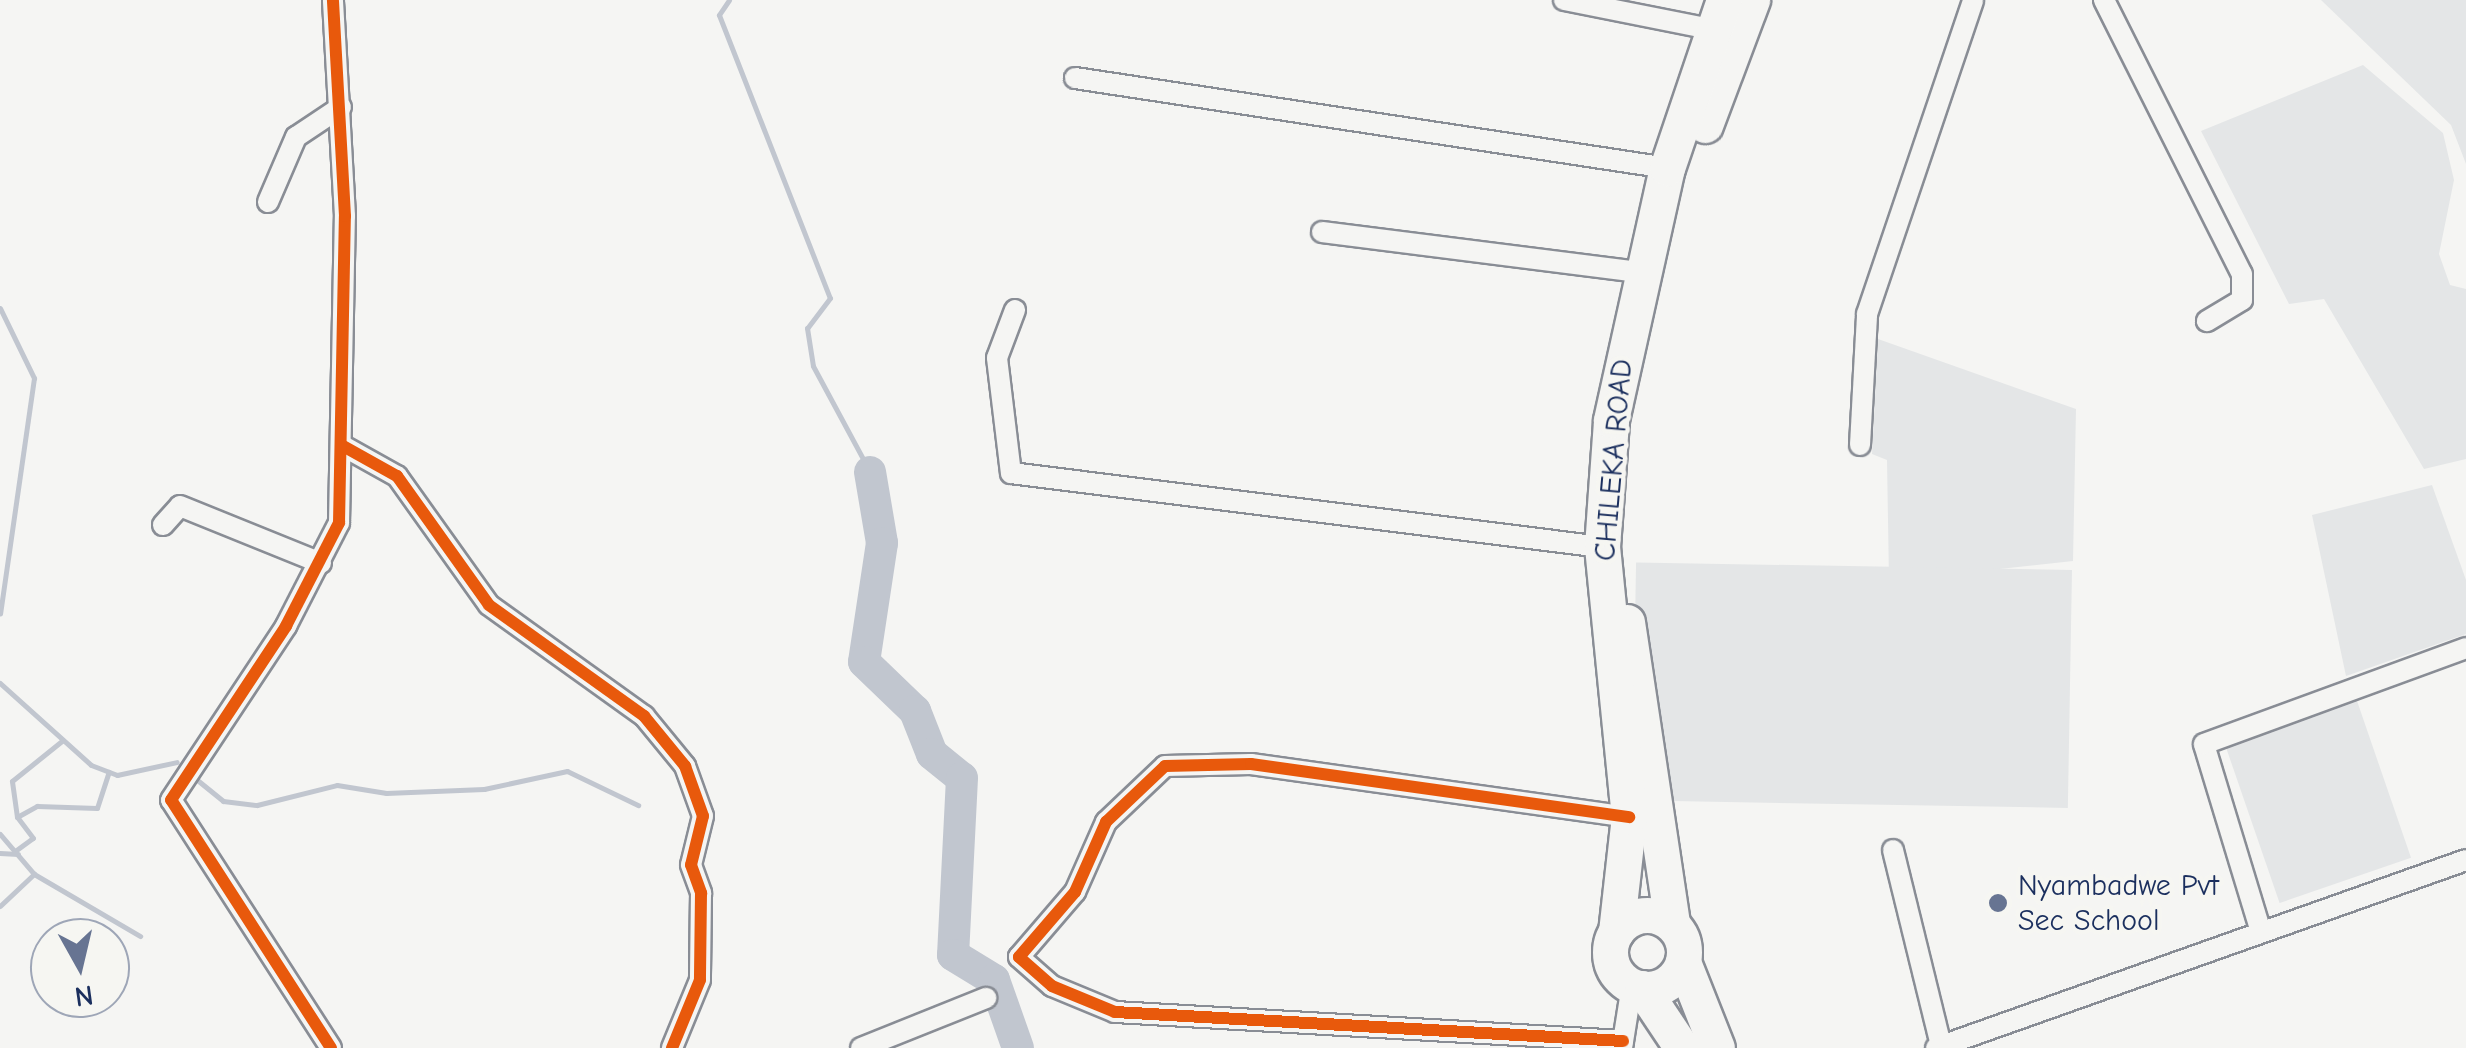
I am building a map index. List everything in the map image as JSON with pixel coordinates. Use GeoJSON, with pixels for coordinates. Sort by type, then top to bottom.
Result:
{"type":"FeatureCollection","features":[{"type":"Feature","properties":{"kind":"highway","name":"CHILEKA ROAD"},"geometry":{"type":"LineString","coordinates":[[1717,1048],[1672,924],[1622,546],[1636,396],[1660,272],[1752,0]]}},
{"type":"Feature","properties":{"kind":"highway","name":"CHILEKA ROAD"},"geometry":{"type":"LineString","coordinates":[[1682,1048],[1638,987],[1612,962],[1628,817],[1602,547],[1611,420],[1640,272],[1666,168],[1718,15]]}},
{"type":"Feature","properties":{"kind":"highway"},"geometry":{"type":"LineString","coordinates":[[1616,932],[1642,916],[1672,924]]}},
{"type":"Feature","properties":{"kind":"highway"},"geometry":{"type":"LineString","coordinates":[[1638,987],[1672,980],[1683,962]]}},
{"type":"Feature","properties":{"kind":"street"},"geometry":{"type":"LineString","coordinates":[[332,1048],[171,800],[321,563],[339,523],[343,446],[341,108],[333,0]]}},
{"type":"Feature","properties":{"kind":"street"},"geometry":{"type":"LineString","coordinates":[[1564,0],[1718,15]]}},
{"type":"Feature","properties":{"kind":"street"},"geometry":{"type":"LineString","coordinates":[[1860,445],[1866,314],[1972,0]]}},
{"type":"Feature","properties":{"kind":"street"},"geometry":{"type":"LineString","coordinates":[[2104,0],[2242,274],[2242,300],[2207,321]]}},
{"type":"Feature","properties":{"kind":"street"},"geometry":{"type":"LineString","coordinates":[[1075,78],[1666,168]]}},
{"type":"Feature","properties":{"kind":"street"},"geometry":{"type":"LineString","coordinates":[[268,202],[296,137],[341,108]]}},
{"type":"Feature","properties":{"kind":"street"},"geometry":{"type":"LineString","coordinates":[[1322,232],[1640,272]]}},
{"type":"Feature","properties":{"kind":"street"},"geometry":{"type":"LineString","coordinates":[[1015,310],[998,358],[1011,474],[1602,547]]}},
{"type":"Feature","properties":{"kind":"street"},"geometry":{"type":"LineString","coordinates":[[343,446],[397,476],[489,604],[644,716],[685,766],[704,816],[692,865],[702,893],[700,980],[672,1048]]}},
{"type":"Feature","properties":{"kind":"street"},"geometry":{"type":"LineString","coordinates":[[162,525],[180,506],[321,563]]}},
{"type":"Feature","properties":{"kind":"street"},"geometry":{"type":"LineString","coordinates":[[2261,932],[2204,744],[2466,648]]}},
{"type":"Feature","properties":{"kind":"street"},"geometry":{"type":"LineString","coordinates":[[1628,817],[1250,764],[1164,766],[1106,822],[1074,892],[1020,957],[1064,993],[1114,1012],[1623,1045],[1638,987]]}},
{"type":"Feature","properties":{"kind":"street"},"geometry":{"type":"LineString","coordinates":[[1892,850],[1939,1047],[2466,860]]}},
{"type":"Feature","properties":{"kind":"street"},"geometry":{"type":"LineString","coordinates":[[861,1048],[986,998]]}},
{"type":"Feature","properties":{"kind":"shaded area"},"geometry":{"type":"Polygon","coordinates":[[[2321,0],[2466,0],[2466,164],[2451,125],[2321,0]]]}},
{"type":"Feature","properties":{"kind":"shaded area"},"geometry":{"type":"Polygon","coordinates":[[[2363,65],[2443,133],[2454,180],[2439,254],[2450,285],[2466,289],[2466,459],[2424,469],[2324,299],[2289,304],[2201,131],[2363,65]]]}},
{"type":"Feature","properties":{"kind":"shaded area"},"geometry":{"type":"Polygon","coordinates":[[[1878,339],[2076,409],[2073,561],[1889,581],[1887,460],[1872,454],[1878,339]]]}},
{"type":"Feature","properties":{"kind":"shaded area"},"geometry":{"type":"Polygon","coordinates":[[[2432,485],[2466,580],[2466,634],[2346,676],[2312,515],[2432,485]]]}},
{"type":"Feature","properties":{"kind":"shaded area"},"geometry":{"type":"Polygon","coordinates":[[[1636,562],[2072,570],[2068,808],[1632,800],[1636,562]]]}},
{"type":"Feature","properties":{"kind":"shaded area"},"geometry":{"type":"Polygon","coordinates":[[[2356,698],[2411,858],[2280,903],[2225,743],[2356,698]]]}},
{"type":"Feature","properties":{"kind":"waterway"},"geometry":{"type":"LineString","coordinates":[[729,0],[719,15],[830,298],[807,328],[813,366],[870,472]]}},
{"type":"Feature","properties":{"kind":"waterway"},"geometry":{"type":"LineString","coordinates":[[0,308],[34,378],[0,614]]}},
{"type":"Feature","properties":{"kind":"waterway"},"geometry":{"type":"LineString","coordinates":[[870,472],[882,543],[864,662],[915,711],[932,754],[962,778],[953,955],[994,980],[1018,1048]]}},
{"type":"Feature","properties":{"kind":"waterway"},"geometry":{"type":"LineString","coordinates":[[0,683],[91,765],[117,775],[177,762]]}},
{"type":"Feature","properties":{"kind":"waterway"},"geometry":{"type":"LineString","coordinates":[[15,851],[33,838],[17,817],[12,781],[63,740]]}},
{"type":"Feature","properties":{"kind":"waterway"},"geometry":{"type":"LineString","coordinates":[[196,779],[223,801],[257,805],[337,785],[386,793],[484,789],[567,771],[638,805]]}},
{"type":"Feature","properties":{"kind":"waterway"},"geometry":{"type":"LineString","coordinates":[[17,817],[37,806],[97,808],[109,772]]}},
{"type":"Feature","properties":{"kind":"waterway"},"geometry":{"type":"LineString","coordinates":[[0,834],[34,874],[140,936]]}},
{"type":"Feature","properties":{"kind":"waterway"},"geometry":{"type":"LineString","coordinates":[[0,853],[18,854]]}},
{"type":"Feature","properties":{"kind":"waterway"},"geometry":{"type":"LineString","coordinates":[[0,906],[34,874]]}},
{"type":"Feature","properties":{"kind":"cycle path"},"geometry":{"type":"LineString","coordinates":[[331,1048],[171,800],[286,626],[339,523],[345,216],[333,0]]}},
{"type":"Feature","properties":{"kind":"cycle path"},"geometry":{"type":"LineString","coordinates":[[343,446],[397,476],[489,605],[644,716],[685,766],[703,816],[691,865],[701,893],[700,980],[672,1048]]}},
{"type":"Feature","properties":{"kind":"cycle path"},"geometry":{"type":"LineString","coordinates":[[1623,1041],[1115,1012],[1052,986],[1019,957],[1075,892],[1106,822],[1165,766],[1251,764],[1629,817]]}},
{"type":"Feature","properties":{"kind":"place","name":"Nyambadwe Pvt Sec School"},"geometry":{"type":"Point","coordinates":[1998,903]}}]}
